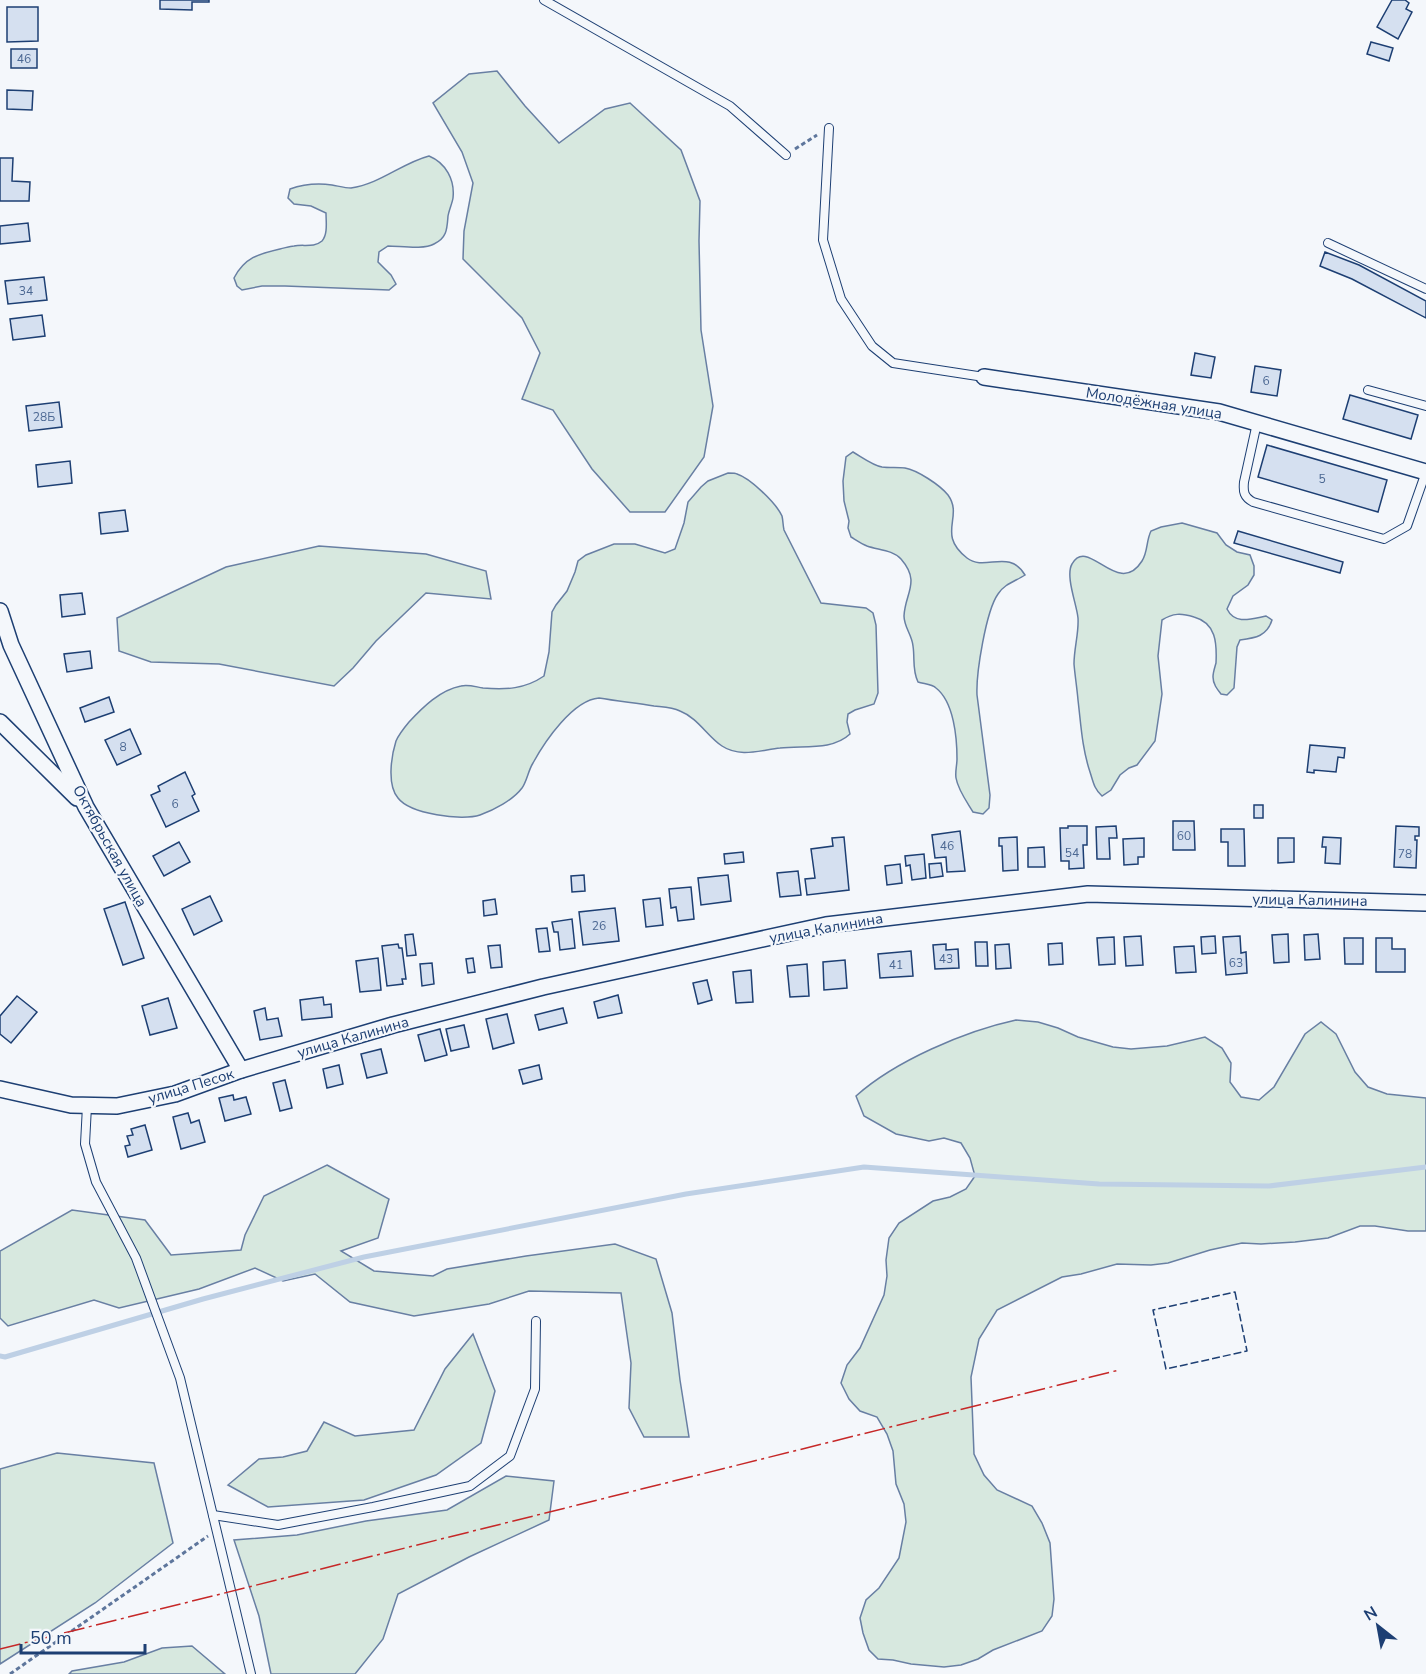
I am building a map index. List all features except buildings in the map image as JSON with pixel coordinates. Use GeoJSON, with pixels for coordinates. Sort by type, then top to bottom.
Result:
{"type":"FeatureCollection","features":[{"type":"Feature","properties":{"kind":"street","name":"Молодёжная улица"},"geometry":{"type":"LineString","coordinates":[[984,377],[1219,412],[1426,472]]}},
{"type":"Feature","properties":{"kind":"street","name":"Октябрьская улица"},"geometry":{"type":"LineString","coordinates":[[0,611],[10,645],[86,807],[241,1070]]}},
{"type":"Feature","properties":{"kind":"street"},"geometry":{"type":"LineString","coordinates":[[0,722],[86,807]]}},
{"type":"Feature","properties":{"kind":"street","name":"улица Калинина"},"geometry":{"type":"LineString","coordinates":[[241,1070],[393,1024],[532,990],[826,925],[1088,894],[1426,903]]}},
{"type":"Feature","properties":{"kind":"street","name":"улица Песок"},"geometry":{"type":"LineString","coordinates":[[0,1089],[71,1106],[117,1106],[175,1094],[241,1070]]}},
{"type":"Feature","properties":{"kind":"lane"},"geometry":{"type":"LineString","coordinates":[[544,0],[730,106],[786,155]]}},
{"type":"Feature","properties":{"kind":"lane"},"geometry":{"type":"LineString","coordinates":[[829,128],[823,240],[841,299],[872,346],[893,363],[984,377]]}},
{"type":"Feature","properties":{"kind":"lane"},"geometry":{"type":"LineString","coordinates":[[1328,243],[1426,289]]}},
{"type":"Feature","properties":{"kind":"lane"},"geometry":{"type":"LineString","coordinates":[[1368,390],[1426,406]]}},
{"type":"Feature","properties":{"kind":"lane"},"geometry":{"type":"LineString","coordinates":[[1257,423],[1243,490],[1246,498],[1264,505],[1384,539],[1407,526],[1426,472]]}},
{"type":"Feature","properties":{"kind":"lane"},"geometry":{"type":"LineString","coordinates":[[87,1106],[85,1144],[96,1182],[136,1258],[180,1378],[251,1674]]}},
{"type":"Feature","properties":{"kind":"lane"},"geometry":{"type":"LineString","coordinates":[[213,1515],[278,1525],[470,1486],[510,1456],[535,1389],[536,1321]]}},
{"type":"Feature","properties":{"kind":"path"},"geometry":{"type":"LineString","coordinates":[[786,155],[829,128]]}},
{"type":"Feature","properties":{"kind":"path"},"geometry":{"type":"LineString","coordinates":[[10,1674],[217,1530]]}},
{"type":"Feature","properties":{"kind":"shaded area"},"geometry":{"type":"Polygon","coordinates":[[[497,71],[559,143],[605,109],[630,103],[681,150],[700,201],[701,330],[713,406],[704,457],[665,512],[630,512],[592,469],[553,410],[522,399],[540,353],[522,318],[463,259],[464,231],[473,183],[462,152],[433,103],[469,74],[497,71]]]}},
{"type":"Feature","properties":{"kind":"shaded area"},"geometry":{"type":"Polygon","coordinates":[[[429,156],[445,168],[451,179],[453,198],[446,233],[442,239],[430,246],[388,246],[379,252],[378,262],[391,275],[396,284],[389,290],[262,286],[242,290],[237,286],[234,278],[238,271],[253,258],[291,246],[316,244],[324,238],[326,213],[311,206],[294,204],[288,198],[290,189],[316,184],[351,188],[362,186],[429,156]]]}},
{"type":"Feature","properties":{"kind":"shaded area"},"geometry":{"type":"Polygon","coordinates":[[[853,452],[878,466],[910,469],[934,483],[948,495],[952,503],[953,541],[958,549],[974,562],[1012,563],[1019,567],[1025,575],[1007,585],[998,594],[983,643],[977,695],[990,795],[989,808],[983,814],[973,812],[957,782],[955,731],[947,702],[936,688],[918,682],[916,678],[914,651],[904,616],[911,581],[907,567],[894,554],[867,546],[851,537],[844,501],[843,481],[846,457],[853,452]]]}},
{"type":"Feature","properties":{"kind":"shaded area"},"geometry":{"type":"Polygon","coordinates":[[[728,473],[749,480],[769,498],[779,511],[784,530],[821,603],[866,608],[873,613],[876,625],[878,693],[874,704],[848,714],[850,734],[835,743],[826,745],[736,752],[722,746],[692,718],[677,710],[599,698],[589,700],[579,706],[561,723],[538,754],[522,788],[491,810],[472,817],[461,817],[437,815],[404,804],[392,786],[391,778],[396,741],[409,722],[432,700],[453,688],[466,685],[491,689],[515,688],[530,684],[544,676],[549,652],[552,612],[567,591],[578,561],[586,555],[614,544],[635,544],[665,553],[675,549],[688,502],[708,481],[728,473]]]}},
{"type":"Feature","properties":{"kind":"shaded area"},"geometry":{"type":"Polygon","coordinates":[[[1182,523],[1217,533],[1226,545],[1237,552],[1250,555],[1254,575],[1248,585],[1233,596],[1227,609],[1230,614],[1239,619],[1266,616],[1272,620],[1264,633],[1240,640],[1237,647],[1234,688],[1227,695],[1221,694],[1214,682],[1216,648],[1214,635],[1207,624],[1194,617],[1181,614],[1162,620],[1158,656],[1162,694],[1155,741],[1137,765],[1120,775],[1111,790],[1102,796],[1093,782],[1082,736],[1074,664],[1078,618],[1070,569],[1079,557],[1086,557],[1114,571],[1123,573],[1133,571],[1144,558],[1151,531],[1182,523]]]}},
{"type":"Feature","properties":{"kind":"shaded area"},"geometry":{"type":"Polygon","coordinates":[[[319,546],[426,554],[486,571],[491,599],[426,593],[334,686],[219,664],[151,662],[119,651],[117,618],[226,567],[319,546]]]}},
{"type":"Feature","properties":{"kind":"shaded area"},"geometry":{"type":"Polygon","coordinates":[[[1016,1020],[1038,1022],[1078,1037],[1113,1047],[1131,1049],[1167,1046],[1205,1037],[1222,1048],[1231,1063],[1230,1082],[1241,1097],[1259,1100],[1274,1087],[1305,1034],[1321,1022],[1336,1034],[1355,1072],[1368,1087],[1387,1094],[1426,1098],[1426,1231],[1360,1226],[1328,1238],[1261,1244],[1242,1243],[1168,1263],[1117,1264],[1062,1277],[997,1310],[979,1339],[971,1377],[974,1454],[984,1475],[997,1490],[1032,1506],[1042,1523],[1050,1543],[1054,1599],[1052,1616],[1042,1631],[961,1665],[944,1667],[878,1659],[869,1650],[860,1618],[866,1600],[879,1588],[899,1558],[906,1522],[904,1504],[896,1484],[893,1451],[887,1434],[877,1417],[860,1411],[849,1399],[841,1383],[847,1365],[860,1348],[884,1295],[889,1238],[899,1223],[933,1201],[950,1197],[966,1189],[975,1176],[970,1158],[961,1143],[944,1138],[929,1141],[896,1134],[864,1116],[856,1096],[890,1071],[931,1049],[975,1032],[1016,1020]]]}},
{"type":"Feature","properties":{"kind":"shaded area"},"geometry":{"type":"Polygon","coordinates":[[[327,1165],[389,1199],[378,1238],[341,1251],[374,1271],[433,1276],[447,1269],[615,1244],[656,1259],[672,1313],[689,1437],[644,1437],[629,1408],[631,1363],[621,1293],[529,1291],[489,1304],[414,1316],[350,1302],[315,1274],[283,1281],[255,1268],[199,1289],[119,1308],[94,1300],[8,1326],[0,1318],[0,1251],[72,1210],[145,1220],[171,1255],[241,1250],[245,1235],[264,1196],[327,1165]]]}},
{"type":"Feature","properties":{"kind":"shaded area"},"geometry":{"type":"Polygon","coordinates":[[[473,1334],[495,1391],[481,1443],[436,1475],[364,1500],[268,1507],[228,1485],[259,1459],[283,1457],[307,1451],[324,1422],[355,1436],[414,1430],[445,1369],[473,1334]]]}},
{"type":"Feature","properties":{"kind":"shaded area"},"geometry":{"type":"Polygon","coordinates":[[[57,1453],[154,1463],[173,1543],[95,1603],[0,1664],[0,1469],[57,1453]]]}},
{"type":"Feature","properties":{"kind":"shaded area"},"geometry":{"type":"Polygon","coordinates":[[[506,1476],[554,1481],[549,1520],[469,1557],[398,1594],[383,1639],[355,1674],[271,1674],[259,1616],[234,1540],[297,1535],[366,1521],[447,1510],[506,1476]]]}},
{"type":"Feature","properties":{"kind":"shaded area"},"geometry":{"type":"Polygon","coordinates":[[[192,1646],[225,1674],[69,1674],[72,1671],[124,1662],[162,1648],[192,1646]]]}},
{"type":"Feature","properties":{"kind":"waterway"},"geometry":{"type":"LineString","coordinates":[[0,1356],[5,1357],[203,1299],[364,1257],[686,1194],[864,1167],[1099,1184],[1269,1186],[1426,1167]]}},
{"type":"Feature","properties":{"kind":"fence"},"geometry":{"type":"LineString","coordinates":[[1235,1292],[1247,1351],[1166,1369],[1153,1310],[1235,1292]]}},
{"type":"Feature","properties":{"kind":"power"},"geometry":{"type":"LineString","coordinates":[[0,1649],[1119,1370]]}}]}
